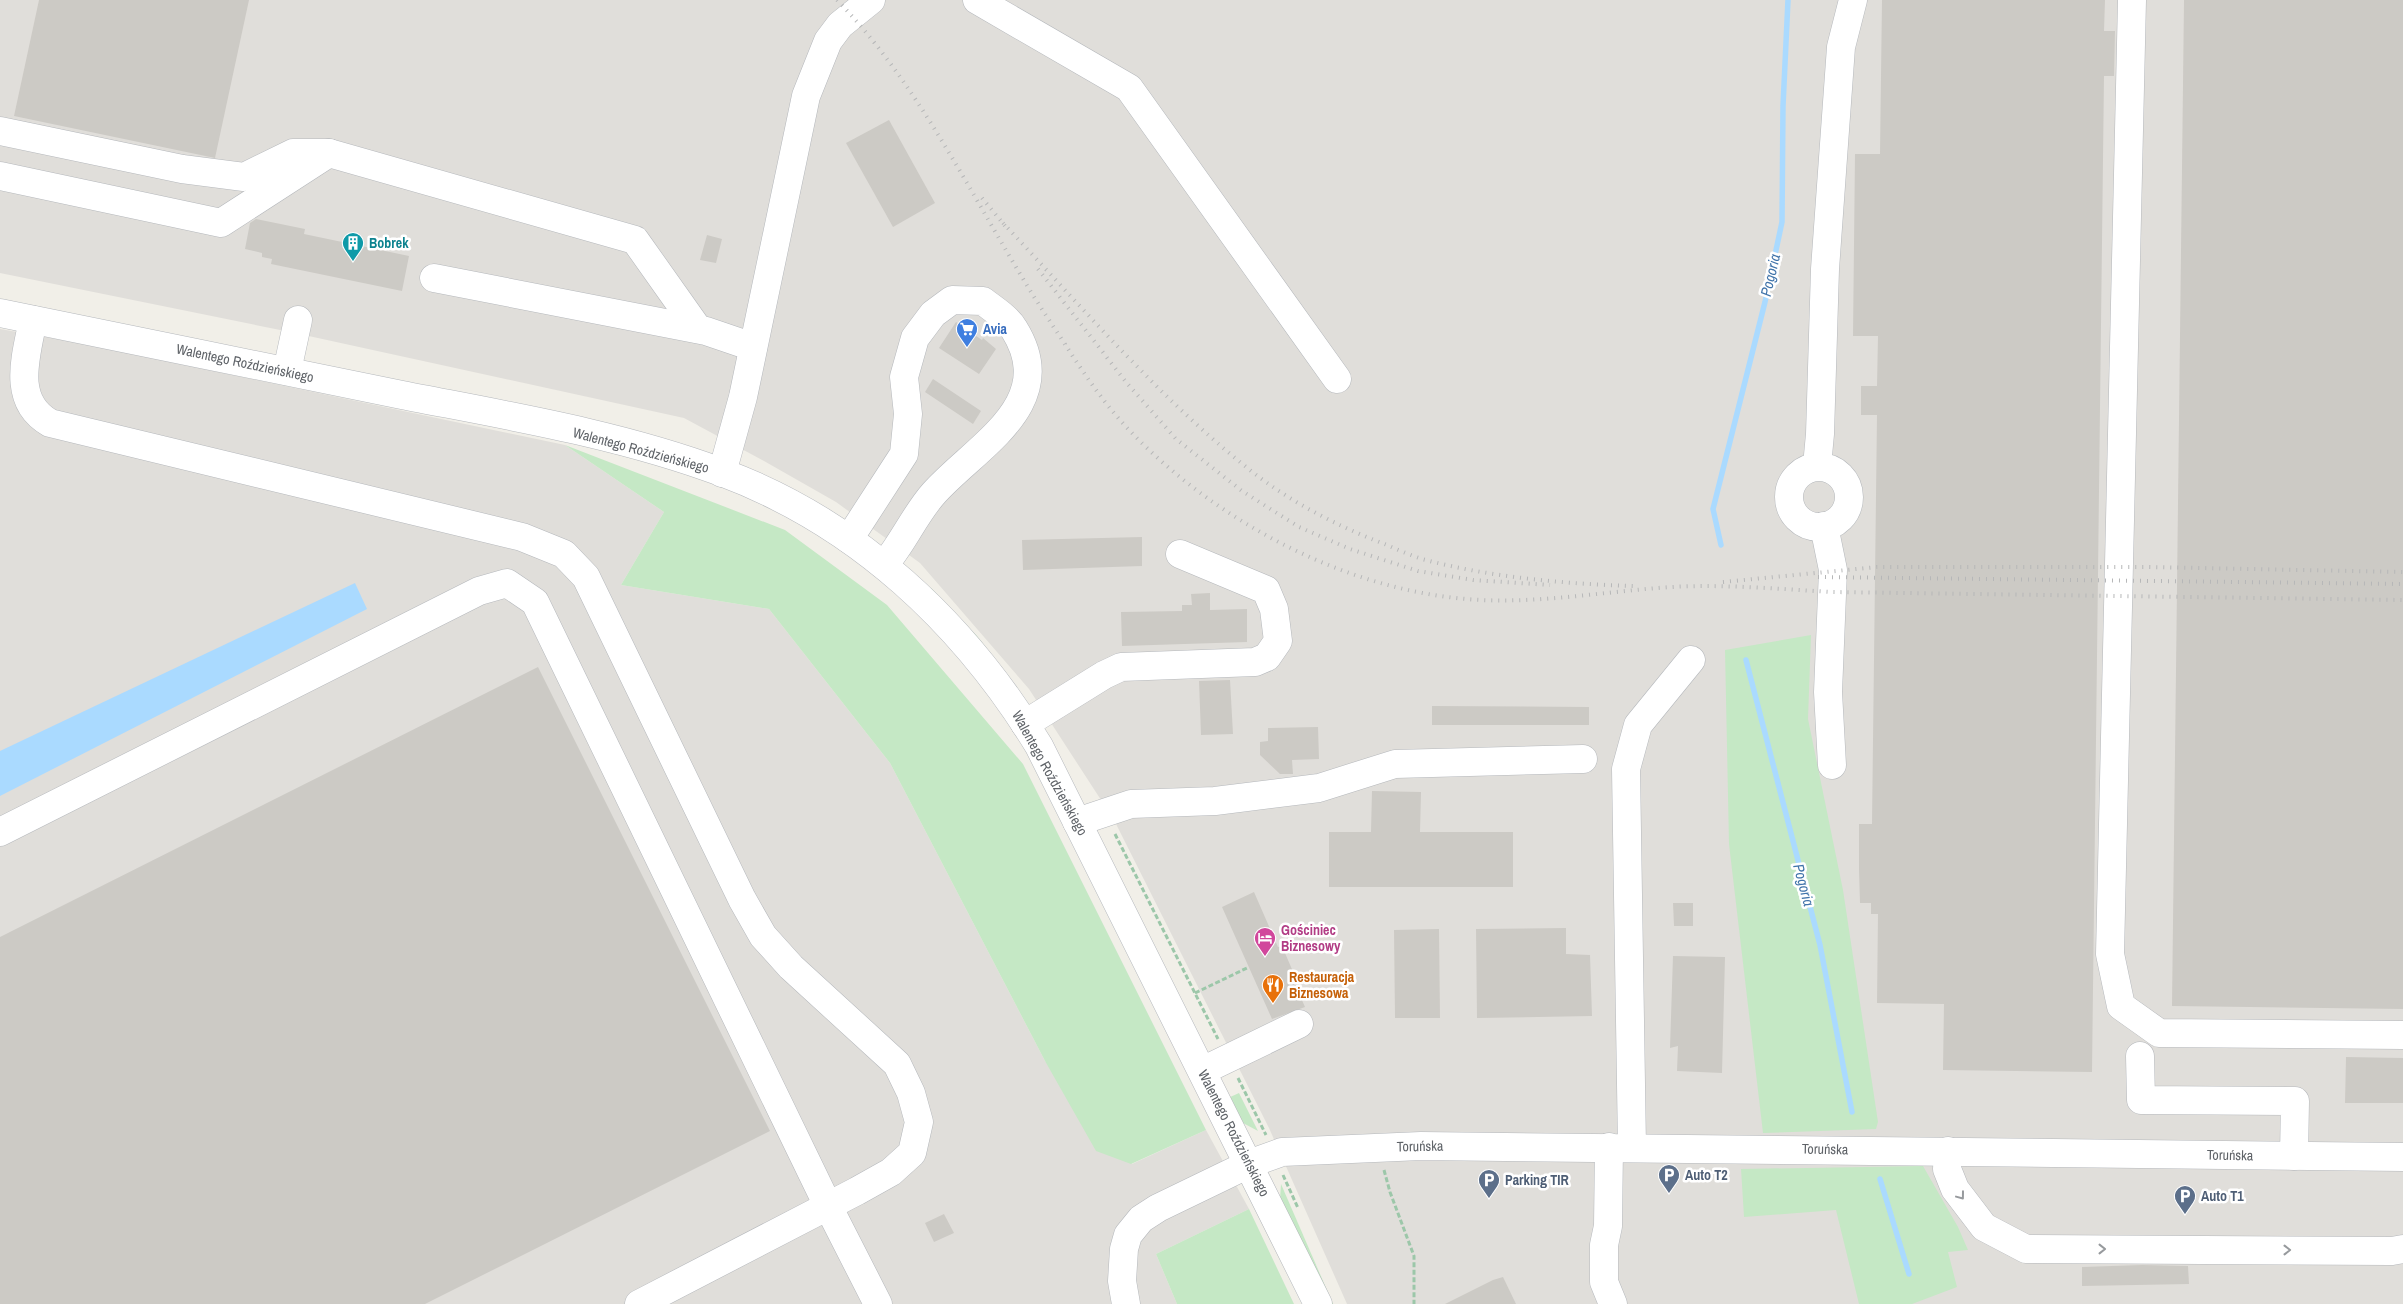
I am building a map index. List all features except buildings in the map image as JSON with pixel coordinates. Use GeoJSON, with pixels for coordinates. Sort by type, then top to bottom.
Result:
{"type":"FeatureCollection","features":[{"type":"Feature","properties":{"kind":"street"},"geometry":{"type":"LineString","coordinates":[[722,472],[743,397],[806,96],[828,41],[840,25],[871,0]]}},
{"type":"Feature","properties":{"kind":"street"},"geometry":{"type":"LineString","coordinates":[[977,0],[1129,88],[1337,378]]}},
{"type":"Feature","properties":{"kind":"street"},"geometry":{"type":"LineString","coordinates":[[1817,466],[1820,434],[1825,269],[1841,47],[1854,0]]}},
{"type":"Feature","properties":{"kind":"street"},"geometry":{"type":"LineString","coordinates":[[2132,0],[2110,954],[2121,1006],[2159,1033],[2403,1035]]}},
{"type":"Feature","properties":{"kind":"street"},"geometry":{"type":"LineString","coordinates":[[0,131],[182,169],[244,177],[294,153],[329,153],[635,240],[698,329]]}},
{"type":"Feature","properties":{"kind":"street"},"geometry":{"type":"LineString","coordinates":[[0,176],[221,223],[329,153]]}},
{"type":"Feature","properties":{"kind":"street"},"geometry":{"type":"LineString","coordinates":[[434,278],[698,329],[753,347]]}},
{"type":"Feature","properties":{"kind":"street"},"geometry":{"type":"LineString","coordinates":[[849,539],[904,454],[908,414],[904,377],[915,338],[933,314],[952,300],[983,300],[1014,328],[1024,350],[1029,370],[1022,401],[1001,431],[933,493],[884,565]]}},
{"type":"Feature","properties":{"kind":"street","name":"Walentego Roździeńskiego"},"geometry":{"type":"LineString","coordinates":[[0,313],[529,421],[648,449],[722,472],[782,499],[849,539],[884,565],[924,600],[967,644],[1006,694],[1088,817],[1202,1071],[1318,1304]]}},
{"type":"Feature","properties":{"kind":"street"},"geometry":{"type":"LineString","coordinates":[[33,320],[23,368],[24,385],[27,398],[33,409],[41,418],[50,423],[522,537],[564,554],[586,577],[742,899],[763,936],[791,967],[896,1064],[911,1093],[919,1122],[912,1152],[891,1172],[639,1304]]}},
{"type":"Feature","properties":{"kind":"street"},"geometry":{"type":"LineString","coordinates":[[287,371],[298,320]]}},
{"type":"Feature","properties":{"kind":"street"},"geometry":{"type":"LineString","coordinates":[[1817,466],[1835,471],[1842,476],[1849,493],[1846,511],[1833,523],[1824,526],[1815,526],[1798,518],[1792,510],[1790,500],[1793,482],[1808,469],[1817,466]]}},
{"type":"Feature","properties":{"kind":"street"},"geometry":{"type":"LineString","coordinates":[[1824,526],[1832,570],[1828,692],[1832,765]]}},
{"type":"Feature","properties":{"kind":"street"},"geometry":{"type":"LineString","coordinates":[[1025,724],[1104,675],[1122,667],[1255,662],[1267,657],[1278,641],[1274,610],[1266,590],[1180,554]]}},
{"type":"Feature","properties":{"kind":"street"},"geometry":{"type":"LineString","coordinates":[[0,832],[479,591],[507,583],[535,602],[828,1206],[878,1304]]}},
{"type":"Feature","properties":{"kind":"street"},"geometry":{"type":"LineString","coordinates":[[1613,1304],[1604,1282],[1604,1245],[1620,1147],[1626,769],[1638,725],[1690,660]]}},
{"type":"Feature","properties":{"kind":"street"},"geometry":{"type":"LineString","coordinates":[[1088,817],[1131,804],[1215,801],[1319,788],[1395,764],[1583,759]]}},
{"type":"Feature","properties":{"kind":"street"},"geometry":{"type":"LineString","coordinates":[[1202,1071],[1299,1024]]}},
{"type":"Feature","properties":{"kind":"street"},"geometry":{"type":"LineString","coordinates":[[2140,1056],[2141,1100],[2295,1100],[2294,1156]]}},
{"type":"Feature","properties":{"kind":"street","name":"Toruńska"},"geometry":{"type":"LineString","coordinates":[[1126,1304],[1122,1281],[1124,1249],[1128,1235],[1141,1219],[1158,1208],[1249,1164],[1286,1151],[1384,1147],[1620,1147],[2403,1157]]}},
{"type":"Feature","properties":{"kind":"street"},"geometry":{"type":"LineString","coordinates":[[1948,1150],[1947,1169],[1955,1189],[1984,1227],[2026,1249],[2392,1251],[2403,1249]]}},
{"type":"Feature","properties":{"kind":"path"},"geometry":{"type":"LineString","coordinates":[[1088,817],[1110,823],[1266,1133]]}},
{"type":"Feature","properties":{"kind":"path"},"geometry":{"type":"LineString","coordinates":[[1195,993],[1249,967]]}},
{"type":"Feature","properties":{"kind":"path"},"geometry":{"type":"LineString","coordinates":[[1384,1147],[1383,1163],[1390,1192],[1414,1256],[1414,1304]]}},
{"type":"Feature","properties":{"kind":"shaded area"},"geometry":{"type":"Polygon","coordinates":[[[0,0],[2403,0],[2403,1304],[1347,1304],[1269,1128],[1114,820],[1029,689],[920,563],[836,502],[684,418],[295,333],[0,273],[0,0]]]}},
{"type":"Feature","properties":{"kind":"shaded area"},"geometry":{"type":"Polygon","coordinates":[[[0,329],[85,344],[565,445],[664,512],[621,585],[769,609],[890,763],[1045,1061],[1132,1164],[1206,1130],[1249,1209],[1156,1254],[1177,1304],[0,1304],[0,329]]]}},
{"type":"Feature","properties":{"kind":"green space"},"geometry":{"type":"Polygon","coordinates":[[[565,445],[785,530],[887,605],[1023,764],[1206,1130],[1131,1164],[1096,1151],[1045,1061],[890,763],[769,609],[621,585],[664,512],[565,445]]]}},
{"type":"Feature","properties":{"kind":"green space"},"geometry":{"type":"Polygon","coordinates":[[[931,588],[977,636],[1010,678],[931,591],[931,588]]]}},
{"type":"Feature","properties":{"kind":"green space"},"geometry":{"type":"Polygon","coordinates":[[[1811,635],[1808,719],[1843,890],[1878,1122],[1876,1129],[1763,1133],[1729,844],[1725,650],[1811,635]]]}},
{"type":"Feature","properties":{"kind":"green space"},"geometry":{"type":"Polygon","coordinates":[[[1239,1093],[1258,1131],[1243,1123],[1228,1098],[1239,1093]]]}},
{"type":"Feature","properties":{"kind":"green space"},"geometry":{"type":"Polygon","coordinates":[[[1923,1166],[1958,1227],[1968,1250],[1948,1252],[1957,1287],[1912,1304],[1859,1304],[1836,1210],[1744,1217],[1741,1169],[1923,1166]]]}},
{"type":"Feature","properties":{"kind":"green space"},"geometry":{"type":"Polygon","coordinates":[[[1281,1184],[1333,1304],[1330,1304],[1280,1200],[1281,1184]]]}},
{"type":"Feature","properties":{"kind":"green space"},"geometry":{"type":"Polygon","coordinates":[[[1249,1209],[1294,1304],[1177,1304],[1156,1254],[1249,1209]]]}},
{"type":"Feature","properties":{"kind":"water"},"geometry":{"type":"Polygon","coordinates":[[[355,583],[367,609],[0,796],[0,751],[355,583]]]}},
{"type":"Feature","properties":{"kind":"waterway","name":"Pogoria"},"geometry":{"type":"LineString","coordinates":[[1721,545],[1713,509],[1765,302],[1782,222],[1783,106],[1788,0]]}},
{"type":"Feature","properties":{"kind":"waterway","name":"Pogoria"},"geometry":{"type":"LineString","coordinates":[[1746,660],[1820,945],[1852,1112]]}},
{"type":"Feature","properties":{"kind":"waterway","name":"Pogoria"},"geometry":{"type":"LineString","coordinates":[[1880,1179],[1909,1274]]}},
{"type":"Feature","properties":{"kind":"railway"},"geometry":{"type":"LineString","coordinates":[[837,0],[868,35],[924,112],[1045,314],[1085,375],[1119,419],[1166,465],[1205,496],[1247,524],[1291,548],[1337,568],[1385,584],[1433,595],[1481,600],[1529,600],[1672,587],[1712,586],[1832,592],[2403,600]]}},
{"type":"Feature","properties":{"kind":"railway"},"geometry":{"type":"LineString","coordinates":[[982,198],[1006,227]]}},
{"type":"Feature","properties":{"kind":"railway"},"geometry":{"type":"LineString","coordinates":[[1003,223],[1122,351],[1184,413],[1265,482],[1298,503],[1351,530],[1422,559],[1473,571],[1527,579],[1633,586]]}},
{"type":"Feature","properties":{"kind":"railway"},"geometry":{"type":"LineString","coordinates":[[1038,269],[1126,382],[1176,439],[1242,491],[1299,527],[1350,549],[1418,571],[1473,580],[1550,585]]}},
{"type":"Feature","properties":{"kind":"railway"},"geometry":{"type":"LineString","coordinates":[[1723,582],[1877,567],[2148,567],[2403,572]]}},
{"type":"Feature","properties":{"kind":"railway"},"geometry":{"type":"LineString","coordinates":[[1818,577],[2403,584]]}},
{"type":"Feature","properties":{"kind":"place","name":"Bobrek"},"geometry":{"type":"Point","coordinates":[353,262]}},
{"type":"Feature","properties":{"kind":"place","name":"Avia"},"geometry":{"type":"Point","coordinates":[967,348]}},
{"type":"Feature","properties":{"kind":"place","name":"Gościniec Biznesowy"},"geometry":{"type":"Point","coordinates":[1265,957]}},
{"type":"Feature","properties":{"kind":"place","name":"Restauracja Biznesowa"},"geometry":{"type":"Point","coordinates":[1273,1004]}},
{"type":"Feature","properties":{"kind":"place","name":"Auto T2"},"geometry":{"type":"Point","coordinates":[1669,1194]}},
{"type":"Feature","properties":{"kind":"place","name":"Parking TIR"},"geometry":{"type":"Point","coordinates":[1489,1199]}},
{"type":"Feature","properties":{"kind":"place","name":"Auto T1"},"geometry":{"type":"Point","coordinates":[2185,1215]}}]}
